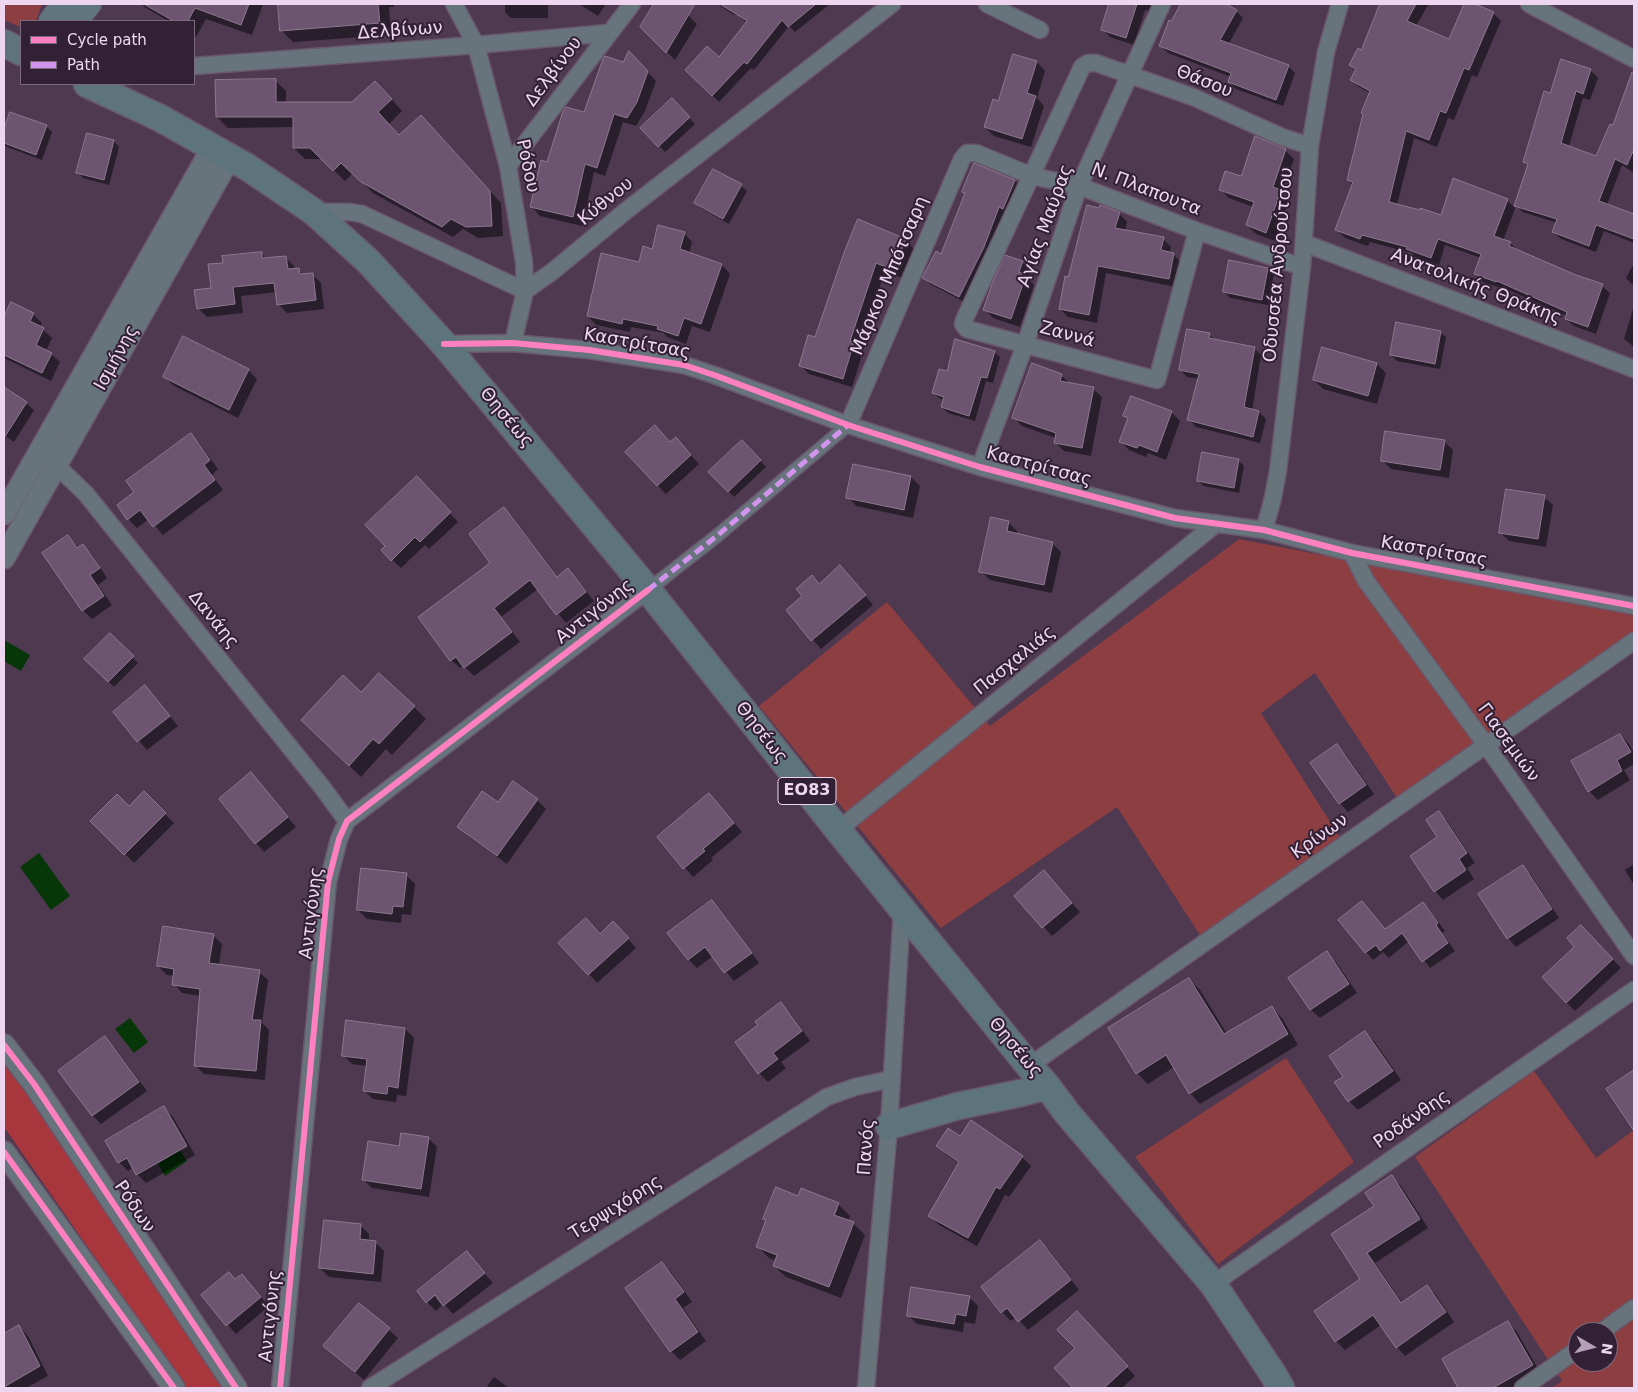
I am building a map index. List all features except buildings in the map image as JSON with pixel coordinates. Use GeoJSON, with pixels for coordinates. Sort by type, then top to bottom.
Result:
{"type":"FeatureCollection","features":[{"type":"Feature","properties":{"kind":"main road"},"geometry":{"type":"LineString","coordinates":[[54,20],[79,13]]}},
{"type":"Feature","properties":{"kind":"main road"},"geometry":{"type":"LineString","coordinates":[[4,43],[20,51]]}},
{"type":"Feature","properties":{"kind":"main road","name":"ΕΟ83"},"geometry":{"type":"LineString","coordinates":[[89,85],[160,118],[222,152]]}},
{"type":"Feature","properties":{"kind":"main road","name":"Θησέως"},"geometry":{"type":"LineString","coordinates":[[222,152],[290,194],[314,212],[369,262],[444,344],[648,590],[838,830],[1073,1120],[1213,1284],[1273,1374],[1280,1388]]}},
{"type":"Feature","properties":{"kind":"main road"},"geometry":{"type":"LineString","coordinates":[[889,1126],[958,1106],[1047,1086]]}},
{"type":"Feature","properties":{"kind":"street","name":"Ρόδου"},"geometry":{"type":"LineString","coordinates":[[454,4],[476,45],[508,166],[524,262],[524,291],[513,343]]}},
{"type":"Feature","properties":{"kind":"street","name":"Δελβίνου"},"geometry":{"type":"LineString","coordinates":[[508,166],[632,4]]}},
{"type":"Feature","properties":{"kind":"street","name":"Κύθνου"},"geometry":{"type":"LineString","coordinates":[[524,291],[553,271],[627,210],[892,4]]}},
{"type":"Feature","properties":{"kind":"street"},"geometry":{"type":"LineString","coordinates":[[987,4],[1040,30]]}},
{"type":"Feature","properties":{"kind":"street","name":"Αγίας Μαύρας"},"geometry":{"type":"LineString","coordinates":[[980,467],[1025,345],[1079,186],[1162,4]]}},
{"type":"Feature","properties":{"kind":"street","name":"Οδυσσέα Ανδρούτσου"},"geometry":{"type":"LineString","coordinates":[[1264,530],[1278,472],[1302,267],[1310,146],[1326,52],[1340,4]]}},
{"type":"Feature","properties":{"kind":"street"},"geometry":{"type":"LineString","coordinates":[[1529,4],[1634,59]]}},
{"type":"Feature","properties":{"kind":"street","name":"Δελβίνων"},"geometry":{"type":"LineString","coordinates":[[195,66],[608,34]]}},
{"type":"Feature","properties":{"kind":"street","name":"Θάσου"},"geometry":{"type":"LineString","coordinates":[[1032,176],[1082,67],[1088,63],[1096,63],[1193,97],[1282,137],[1310,146]]}},
{"type":"Feature","properties":{"kind":"street","name":"Ισμήνης"},"geometry":{"type":"LineString","coordinates":[[6,505],[222,152]]}},
{"type":"Feature","properties":{"kind":"street","name":"Ισμήνης"},"geometry":{"type":"LineString","coordinates":[[4,558],[56,466],[222,152]]}},
{"type":"Feature","properties":{"kind":"street","name":"Μάρκου Μπότσαρη"},"geometry":{"type":"LineString","coordinates":[[848,424],[962,159],[967,153],[976,153]]}},
{"type":"Feature","properties":{"kind":"street","name":"Ν. Πλαπουτα"},"geometry":{"type":"LineString","coordinates":[[976,153],[1032,176],[1079,186],[1196,231],[1302,267]]}},
{"type":"Feature","properties":{"kind":"street","name":"Ζαννά"},"geometry":{"type":"LineString","coordinates":[[1032,176],[965,318],[964,324],[967,329],[1157,380],[1196,231]]}},
{"type":"Feature","properties":{"kind":"street"},"geometry":{"type":"LineString","coordinates":[[314,212],[362,214],[524,291]]}},
{"type":"Feature","properties":{"kind":"street","name":"Ανατολικής Θράκης"},"geometry":{"type":"LineString","coordinates":[[1304,243],[1634,369]]}},
{"type":"Feature","properties":{"kind":"street","name":"Καστρίτσας"},"geometry":{"type":"LineString","coordinates":[[444,344],[513,343],[589,350],[684,365],[848,424],[980,467],[1175,518],[1264,530],[1352,552],[1634,606]]}},
{"type":"Feature","properties":{"kind":"street"},"geometry":{"type":"LineString","coordinates":[[648,590],[718,536],[848,424]]}},
{"type":"Feature","properties":{"kind":"street","name":"Δανάης"},"geometry":{"type":"LineString","coordinates":[[38,453],[56,466],[86,494],[322,787],[347,822]]}},
{"type":"Feature","properties":{"kind":"street"},"geometry":{"type":"LineString","coordinates":[[6,505],[28,516]]}},
{"type":"Feature","properties":{"kind":"street","name":"Πασχαλιάς"},"geometry":{"type":"LineString","coordinates":[[838,830],[1217,523]]}},
{"type":"Feature","properties":{"kind":"street","name":"Γιασεμιών"},"geometry":{"type":"LineString","coordinates":[[1352,552],[1366,581],[1486,745],[1634,956]]}},
{"type":"Feature","properties":{"kind":"street","name":"Αντιγόνης"},"geometry":{"type":"LineString","coordinates":[[280,1388],[328,882],[339,839],[347,822],[648,590]]}},
{"type":"Feature","properties":{"kind":"street","name":"Κρίνων"},"geometry":{"type":"LineString","coordinates":[[1029,1066],[1634,641]]}},
{"type":"Feature","properties":{"kind":"street","name":"Πανός"},"geometry":{"type":"LineString","coordinates":[[866,1388],[889,1126],[902,909]]}},
{"type":"Feature","properties":{"kind":"street","name":"Ροδάνθης"},"geometry":{"type":"LineString","coordinates":[[1213,1284],[1634,990]]}},
{"type":"Feature","properties":{"kind":"street","name":"Ρόδων"},"geometry":{"type":"LineString","coordinates":[[4,1045],[34,1084],[236,1388]]}},
{"type":"Feature","properties":{"kind":"street","name":"Τερψιχόρης"},"geometry":{"type":"LineString","coordinates":[[370,1388],[827,1097],[855,1087],[891,1078]]}},
{"type":"Feature","properties":{"kind":"street"},"geometry":{"type":"LineString","coordinates":[[4,1152],[174,1388]]}},
{"type":"Feature","properties":{"kind":"street"},"geometry":{"type":"LineString","coordinates":[[1615,1322],[1634,1308]]}},
{"type":"Feature","properties":{"kind":"street"},"geometry":{"type":"LineString","coordinates":[[1523,1388],[1568,1356]]}},
{"type":"Feature","properties":{"kind":"shaded area"},"geometry":{"type":"Polygon","coordinates":[[[4,4],[42,4],[36,20],[20,20],[20,27],[4,20],[4,4]]]}},
{"type":"Feature","properties":{"kind":"shaded area"},"geometry":{"type":"Polygon","coordinates":[[[1239,539],[1634,615],[1634,633],[1397,798],[1315,673],[1261,713],[1341,839],[1200,935],[1117,807],[941,928],[759,706],[887,602],[990,726],[1239,539]]]}},
{"type":"Feature","properties":{"kind":"shaded area"},"geometry":{"type":"Polygon","coordinates":[[[4,640],[30,655],[21,671],[4,661],[4,640]]]}},
{"type":"Feature","properties":{"kind":"shaded area"},"geometry":{"type":"Polygon","coordinates":[[[39,853],[70,896],[51,910],[20,867],[39,853]]]}},
{"type":"Feature","properties":{"kind":"shaded area"},"geometry":{"type":"Polygon","coordinates":[[[130,1018],[148,1042],[134,1053],[115,1029],[130,1018]]]}},
{"type":"Feature","properties":{"kind":"shaded area"},"geometry":{"type":"Polygon","coordinates":[[[4,1058],[34,1099],[225,1388],[186,1388],[4,1127],[4,1058]]]}},
{"type":"Feature","properties":{"kind":"shaded area"},"geometry":{"type":"Polygon","coordinates":[[[1286,1058],[1354,1162],[1218,1264],[1135,1157],[1286,1058]]]}},
{"type":"Feature","properties":{"kind":"shaded area"},"geometry":{"type":"Polygon","coordinates":[[[1534,1071],[1596,1158],[1634,1130],[1634,1388],[1552,1388],[1562,1381],[1415,1157],[1534,1071]]]}},
{"type":"Feature","properties":{"kind":"shaded area"},"geometry":{"type":"Polygon","coordinates":[[[180,1150],[187,1161],[165,1176],[158,1164],[180,1150]]]}},
{"type":"Feature","properties":{"kind":"marked path"},"geometry":{"type":"LineString","coordinates":[[648,590],[718,535],[848,425]]}},
{"type":"Feature","properties":{"kind":"cycle path"},"geometry":{"type":"LineString","coordinates":[[444,344],[513,343],[589,350],[684,365],[848,425],[980,467],[1175,518],[1264,530],[1352,553],[1634,606]]}},
{"type":"Feature","properties":{"kind":"cycle path"},"geometry":{"type":"LineString","coordinates":[[280,1388],[328,882],[339,839],[347,821],[648,590]]}},
{"type":"Feature","properties":{"kind":"cycle path"},"geometry":{"type":"LineString","coordinates":[[4,1045],[34,1084],[236,1388]]}},
{"type":"Feature","properties":{"kind":"cycle path"},"geometry":{"type":"LineString","coordinates":[[4,1152],[174,1388]]}}]}
